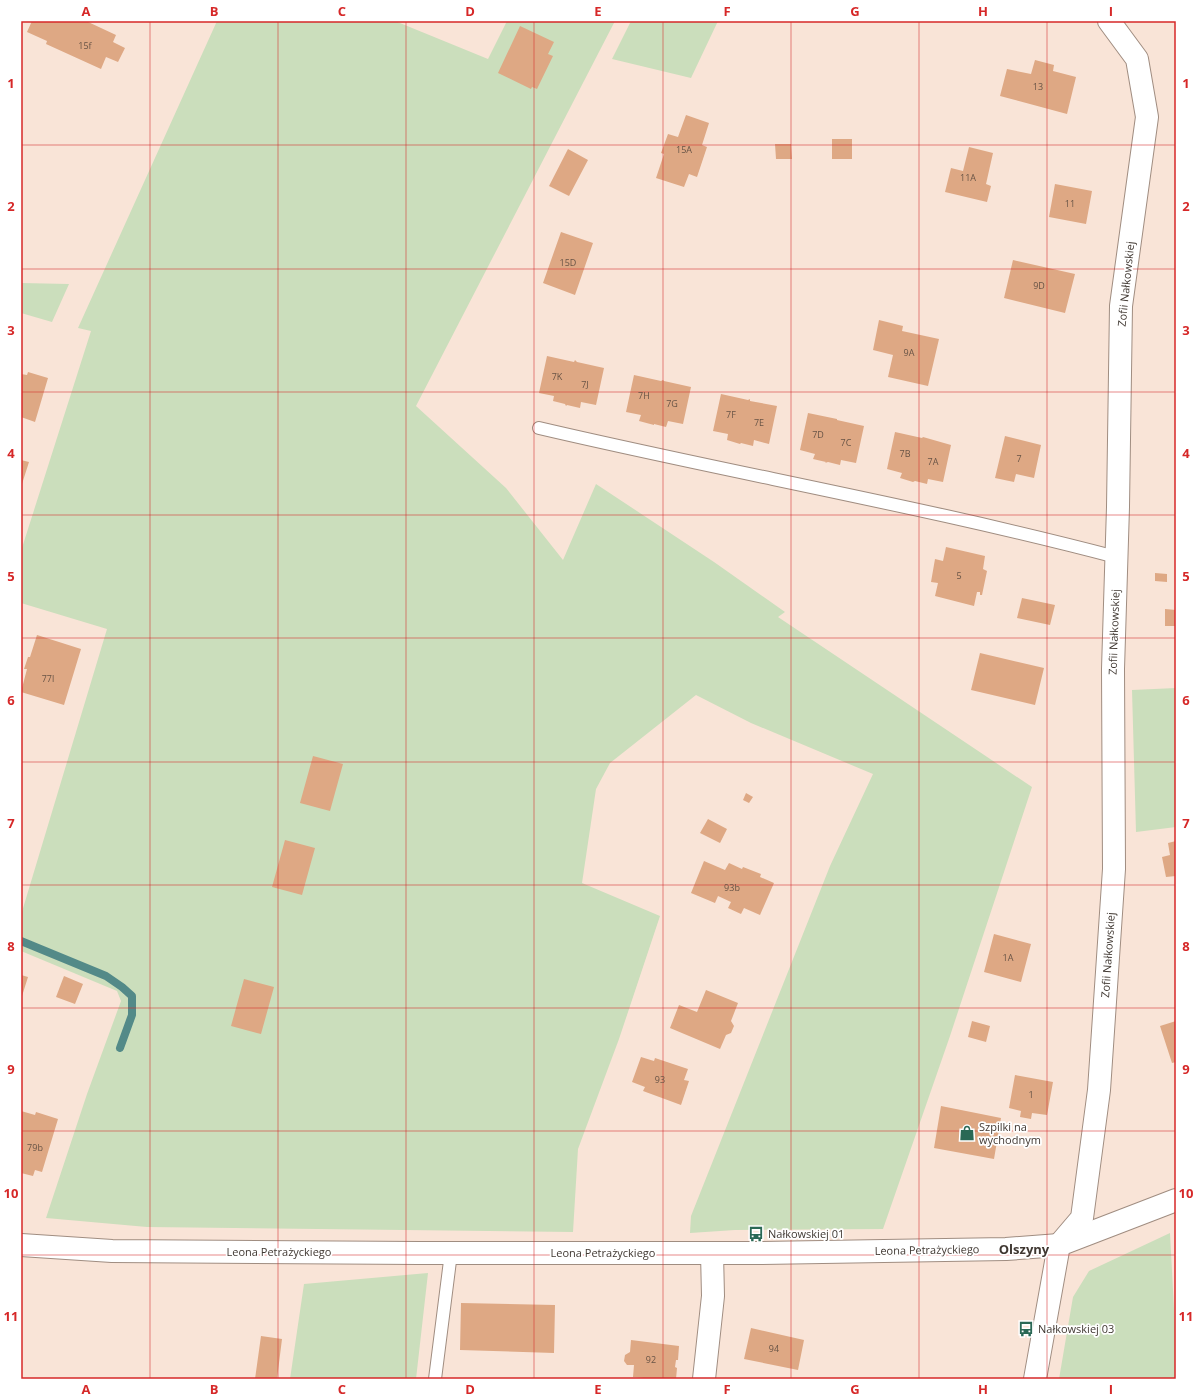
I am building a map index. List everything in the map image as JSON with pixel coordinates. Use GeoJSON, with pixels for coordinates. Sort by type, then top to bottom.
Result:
{"type":"FeatureCollection","features":[{"type":"Feature","properties":{"kind":"street","name":"Zofii Nałkowskiej"},"geometry":{"type":"LineString","coordinates":[[1059,1245],[1082,1218],[1099,1090],[1114,869],[1113,669],[1121,306],[1147,117],[1137,59],[1109,21]]}},
{"type":"Feature","properties":{"kind":"street","name":"Leona Petrażyckiego"},"geometry":{"type":"LineString","coordinates":[[21,1245],[112,1251],[451,1253],[712,1253],[1006,1249],[1059,1245],[1176,1200]]}},
{"type":"Feature","properties":{"kind":"street"},"geometry":{"type":"LineString","coordinates":[[1035,1379],[1059,1245]]}},
{"type":"Feature","properties":{"kind":"street"},"geometry":{"type":"LineString","coordinates":[[704,1379],[713,1296],[712,1253]]}},
{"type":"Feature","properties":{"kind":"lane"},"geometry":{"type":"LineString","coordinates":[[539,428],[642,452],[998,528],[1116,558]]}},
{"type":"Feature","properties":{"kind":"lane"},"geometry":{"type":"LineString","coordinates":[[435,1379],[451,1253]]}},
{"type":"Feature","properties":{"kind":"green space"},"geometry":{"type":"Polygon","coordinates":[[[217,21],[395,21],[488,59],[507,21],[615,21],[416,406],[506,488],[563,560],[596,484],[714,562],[785,612],[778,617],[1032,787],[950,1036],[883,1229],[735,1230],[690,1233],[691,1216],[830,866],[873,774],[751,723],[696,695],[610,763],[596,789],[582,883],[660,916],[619,1039],[578,1149],[573,1232],[147,1227],[46,1218],[87,1094],[121,1001],[117,991],[21,951],[21,915],[107,629],[21,603],[21,551],[91,331],[78,328],[217,21]]]}},
{"type":"Feature","properties":{"kind":"green space"},"geometry":{"type":"Polygon","coordinates":[[[631,21],[718,21],[691,78],[612,59],[631,21]]]}},
{"type":"Feature","properties":{"kind":"green space"},"geometry":{"type":"Polygon","coordinates":[[[21,283],[69,284],[52,322],[21,313],[21,283]]]}},
{"type":"Feature","properties":{"kind":"green space"},"geometry":{"type":"Polygon","coordinates":[[[1176,688],[1176,827],[1136,832],[1132,690],[1176,688]]]}},
{"type":"Feature","properties":{"kind":"green space"},"geometry":{"type":"Polygon","coordinates":[[[1170,1233],[1176,1347],[1176,1379],[1059,1379],[1073,1297],[1089,1271],[1170,1233]]]}},
{"type":"Feature","properties":{"kind":"green space"},"geometry":{"type":"Polygon","coordinates":[[[428,1273],[416,1379],[290,1379],[304,1284],[428,1273]]]}},
{"type":"Feature","properties":{"kind":"building"},"geometry":{"type":"Polygon","coordinates":[[[32,21],[86,21],[116,35],[113,42],[125,48],[118,62],[106,57],[101,69],[46,44],[47,41],[27,32],[32,21]]]}},
{"type":"Feature","properties":{"kind":"building"},"geometry":{"type":"Polygon","coordinates":[[[520,26],[554,42],[548,54],[553,56],[537,89],[532,87],[531,89],[498,73],[520,26]]]}},
{"type":"Feature","properties":{"kind":"building"},"geometry":{"type":"Polygon","coordinates":[[[1035,60],[1054,65],[1053,71],[1076,77],[1067,114],[1000,96],[1007,69],[1031,74],[1035,60]]]}},
{"type":"Feature","properties":{"kind":"building"},"geometry":{"type":"Polygon","coordinates":[[[686,115],[709,123],[702,145],[707,147],[697,177],[689,174],[684,187],[656,178],[664,154],[661,153],[668,134],[678,137],[686,115]]]}},
{"type":"Feature","properties":{"kind":"building"},"geometry":{"type":"Polygon","coordinates":[[[832,139],[852,139],[852,159],[832,159],[832,139]]]}},
{"type":"Feature","properties":{"kind":"building"},"geometry":{"type":"Polygon","coordinates":[[[775,144],[791,144],[792,159],[776,159],[775,144]]]}},
{"type":"Feature","properties":{"kind":"building"},"geometry":{"type":"Polygon","coordinates":[[[969,147],[993,153],[986,184],[991,186],[987,202],[945,192],[951,168],[963,171],[969,147]]]}},
{"type":"Feature","properties":{"kind":"building"},"geometry":{"type":"Polygon","coordinates":[[[568,149],[588,160],[569,196],[549,186],[568,149]]]}},
{"type":"Feature","properties":{"kind":"building"},"geometry":{"type":"Polygon","coordinates":[[[1055,184],[1092,191],[1086,224],[1049,217],[1055,184]]]}},
{"type":"Feature","properties":{"kind":"building"},"geometry":{"type":"Polygon","coordinates":[[[561,232],[593,243],[575,295],[543,283],[561,232]]]}},
{"type":"Feature","properties":{"kind":"building"},"geometry":{"type":"Polygon","coordinates":[[[1013,260],[1075,274],[1065,313],[1004,298],[1013,260]]]}},
{"type":"Feature","properties":{"kind":"building"},"geometry":{"type":"Polygon","coordinates":[[[879,320],[903,326],[902,331],[939,339],[928,386],[888,377],[893,355],[873,350],[879,320]]]}},
{"type":"Feature","properties":{"kind":"building"},"geometry":{"type":"Polygon","coordinates":[[[547,356],[574,362],[575,360],[577,362],[604,368],[596,405],[581,402],[580,408],[566,406],[565,404],[553,401],[554,396],[539,393],[547,356]]]}},
{"type":"Feature","properties":{"kind":"building"},"geometry":{"type":"Polygon","coordinates":[[[28,372],[48,378],[35,422],[21,417],[21,374],[27,375],[28,372]]]}},
{"type":"Feature","properties":{"kind":"building"},"geometry":{"type":"Polygon","coordinates":[[[634,375],[691,387],[683,424],[668,421],[666,427],[654,425],[639,421],[641,415],[626,412],[634,375]]]}},
{"type":"Feature","properties":{"kind":"building"},"geometry":{"type":"Polygon","coordinates":[[[721,394],[777,406],[769,444],[754,440],[753,446],[740,444],[727,440],[728,434],[713,431],[721,394]]]}},
{"type":"Feature","properties":{"kind":"building"},"geometry":{"type":"Polygon","coordinates":[[[808,413],[864,426],[856,463],[841,460],[840,465],[828,462],[825,463],[826,462],[813,459],[815,454],[800,450],[808,413]]]}},
{"type":"Feature","properties":{"kind":"building"},"geometry":{"type":"Polygon","coordinates":[[[895,432],[923,437],[951,445],[943,482],[928,479],[927,484],[915,481],[913,482],[900,478],[902,473],[887,469],[895,432]]]}},
{"type":"Feature","properties":{"kind":"building"},"geometry":{"type":"Polygon","coordinates":[[[1005,436],[1041,445],[1034,478],[1016,474],[1014,482],[995,478],[1005,436]]]}},
{"type":"Feature","properties":{"kind":"building"},"geometry":{"type":"Polygon","coordinates":[[[21,460],[29,462],[21,487],[21,460]]]}},
{"type":"Feature","properties":{"kind":"building"},"geometry":{"type":"Polygon","coordinates":[[[946,547],[985,556],[983,569],[987,571],[982,595],[980,595],[980,592],[977,592],[974,606],[935,596],[938,583],[931,582],[935,559],[943,561],[946,547]]]}},
{"type":"Feature","properties":{"kind":"building"},"geometry":{"type":"Polygon","coordinates":[[[1155,573],[1167,574],[1167,582],[1155,581],[1155,573]]]}},
{"type":"Feature","properties":{"kind":"building"},"geometry":{"type":"Polygon","coordinates":[[[1022,598],[1055,605],[1050,625],[1017,618],[1022,598]]]}},
{"type":"Feature","properties":{"kind":"building"},"geometry":{"type":"Polygon","coordinates":[[[1165,609],[1176,610],[1176,626],[1165,626],[1165,609]]]}},
{"type":"Feature","properties":{"kind":"building"},"geometry":{"type":"Polygon","coordinates":[[[37,635],[81,649],[64,705],[21,692],[27,669],[24,669],[28,657],[30,657],[37,635]]]}},
{"type":"Feature","properties":{"kind":"building"},"geometry":{"type":"Polygon","coordinates":[[[980,653],[1044,668],[1035,705],[971,690],[980,653]]]}},
{"type":"Feature","properties":{"kind":"building"},"geometry":{"type":"Polygon","coordinates":[[[313,756],[343,764],[330,811],[300,803],[313,756]]]}},
{"type":"Feature","properties":{"kind":"building"},"geometry":{"type":"Polygon","coordinates":[[[746,793],[753,797],[749,803],[743,800],[746,793]]]}},
{"type":"Feature","properties":{"kind":"building"},"geometry":{"type":"Polygon","coordinates":[[[708,819],[727,829],[720,843],[700,833],[708,819]]]}},
{"type":"Feature","properties":{"kind":"building"},"geometry":{"type":"Polygon","coordinates":[[[285,840],[315,848],[302,895],[272,887],[285,840]]]}},
{"type":"Feature","properties":{"kind":"building"},"geometry":{"type":"Polygon","coordinates":[[[1176,841],[1176,876],[1166,877],[1162,857],[1170,855],[1168,843],[1176,841]]]}},
{"type":"Feature","properties":{"kind":"building"},"geometry":{"type":"Polygon","coordinates":[[[704,861],[725,870],[729,863],[742,869],[743,867],[761,874],[760,877],[774,883],[760,915],[744,908],[741,914],[728,908],[731,902],[718,896],[715,903],[691,893],[704,861]]]}},
{"type":"Feature","properties":{"kind":"building"},"geometry":{"type":"Polygon","coordinates":[[[994,934],[1031,944],[1021,982],[984,972],[994,934]]]}},
{"type":"Feature","properties":{"kind":"building"},"geometry":{"type":"Polygon","coordinates":[[[21,975],[28,977],[22,996],[21,996],[21,975]]]}},
{"type":"Feature","properties":{"kind":"building"},"geometry":{"type":"Polygon","coordinates":[[[64,976],[83,984],[75,1004],[56,997],[64,976]]]}},
{"type":"Feature","properties":{"kind":"building"},"geometry":{"type":"Polygon","coordinates":[[[244,979],[274,987],[261,1034],[231,1026],[244,979]]]}},
{"type":"Feature","properties":{"kind":"building"},"geometry":{"type":"Polygon","coordinates":[[[706,990],[738,1003],[731,1021],[734,1026],[731,1033],[726,1035],[720,1049],[670,1028],[679,1005],[697,1012],[706,990]]]}},
{"type":"Feature","properties":{"kind":"building"},"geometry":{"type":"Polygon","coordinates":[[[972,1021],[990,1026],[986,1042],[968,1037],[972,1021]]]}},
{"type":"Feature","properties":{"kind":"building"},"geometry":{"type":"Polygon","coordinates":[[[1176,1021],[1176,1062],[1172,1063],[1160,1026],[1176,1021]]]}},
{"type":"Feature","properties":{"kind":"building"},"geometry":{"type":"Polygon","coordinates":[[[641,1057],[654,1061],[655,1058],[688,1069],[684,1080],[689,1081],[681,1105],[643,1091],[645,1087],[632,1082],[641,1057]]]}},
{"type":"Feature","properties":{"kind":"building"},"geometry":{"type":"Polygon","coordinates":[[[1015,1075],[1053,1082],[1047,1115],[1032,1113],[1031,1119],[1020,1117],[1021,1111],[1009,1108],[1015,1075]]]}},
{"type":"Feature","properties":{"kind":"building","name":"Szpilki na wychodnym"},"geometry":{"type":"Polygon","coordinates":[[[941,1106],[1001,1118],[994,1159],[934,1148],[941,1106]]]}},
{"type":"Feature","properties":{"kind":"building"},"geometry":{"type":"Polygon","coordinates":[[[21,1111],[35,1115],[36,1112],[58,1119],[42,1172],[35,1170],[33,1176],[21,1173],[21,1111]]]}},
{"type":"Feature","properties":{"kind":"building"},"geometry":{"type":"Polygon","coordinates":[[[461,1303],[555,1305],[554,1353],[460,1350],[461,1303]]]}},
{"type":"Feature","properties":{"kind":"building"},"geometry":{"type":"Polygon","coordinates":[[[751,1328],[804,1340],[798,1370],[744,1359],[751,1328]]]}},
{"type":"Feature","properties":{"kind":"building"},"geometry":{"type":"Polygon","coordinates":[[[261,1336],[282,1339],[277,1379],[255,1379],[261,1336]]]}},
{"type":"Feature","properties":{"kind":"building"},"geometry":{"type":"Polygon","coordinates":[[[631,1340],[679,1346],[678,1360],[676,1360],[675,1367],[677,1368],[676,1379],[633,1377],[634,1365],[627,1365],[624,1361],[625,1355],[630,1352],[631,1340]]]}},
{"type":"Feature","properties":{"kind":"waterway"},"geometry":{"type":"LineString","coordinates":[[21,941],[106,976],[132,996],[132,1015],[120,1048]]}},
{"type":"Feature","properties":{"kind":"place","name":"Szpilki na wychodnym"},"geometry":{"type":"Point","coordinates":[967,1133]}},
{"type":"Feature","properties":{"kind":"place","name":"Nałkowskiej 01"},"geometry":{"type":"Point","coordinates":[756,1234]}},
{"type":"Feature","properties":{"kind":"place","name":"Nałkowskiej 03"},"geometry":{"type":"Point","coordinates":[1026,1329]}},
{"type":"Feature","properties":{"kind":"district","name":"Olszyny"},"geometry":{"type":"Point","coordinates":[1024,1249]}}]}
